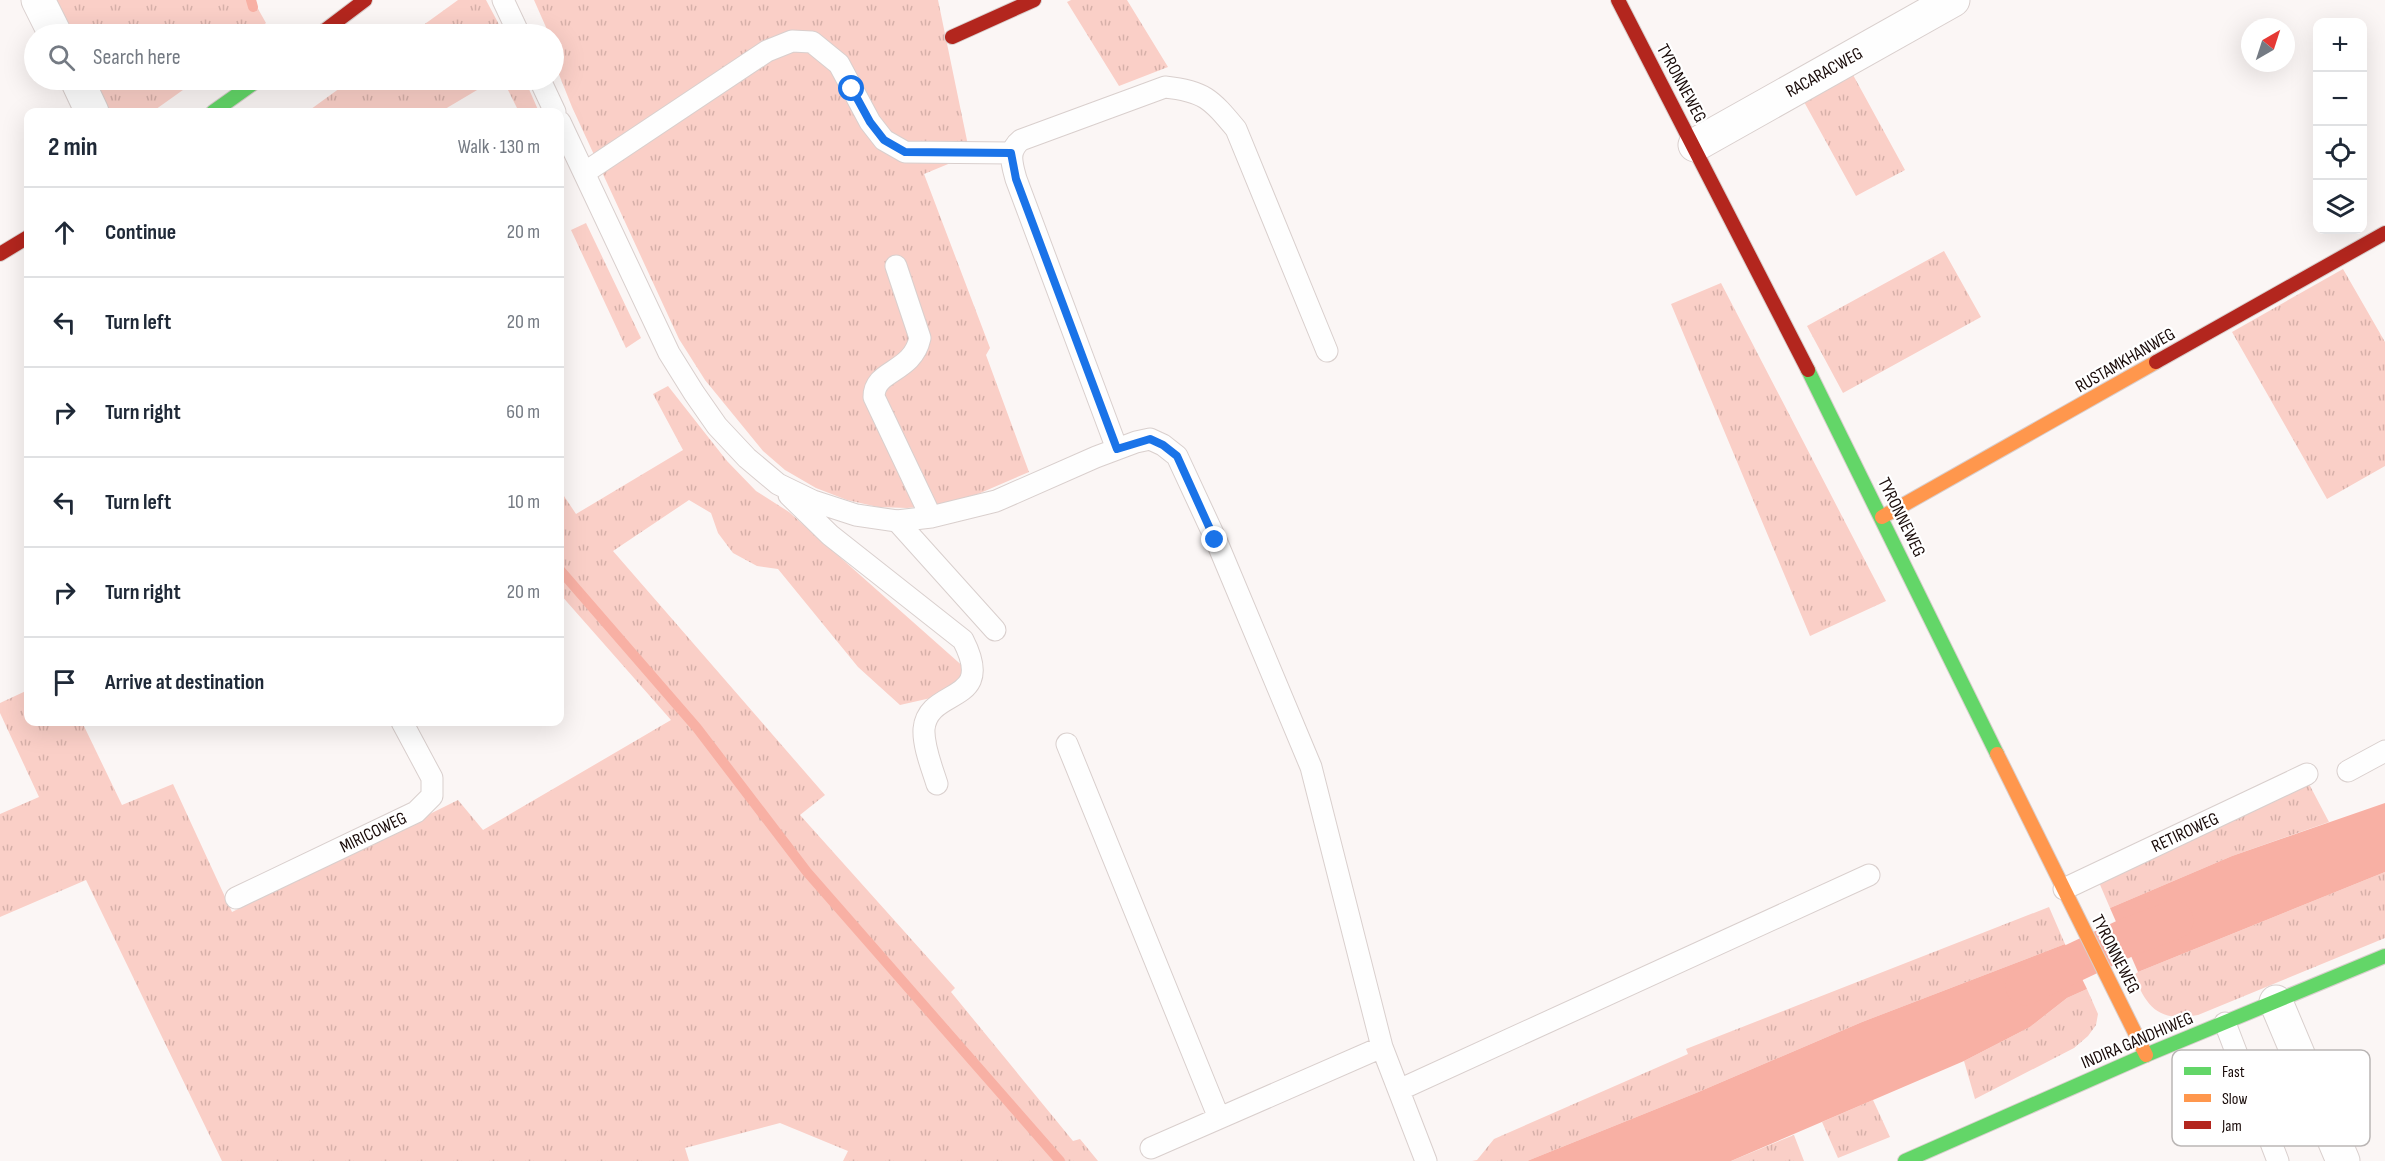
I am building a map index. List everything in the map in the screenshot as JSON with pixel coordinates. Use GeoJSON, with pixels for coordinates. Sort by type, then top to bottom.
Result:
{"type":"FeatureCollection","features":[{"type":"Feature","properties":{"kind":"street"},"geometry":{"type":"LineString","coordinates":[[38,0],[50,24]]}},
{"type":"Feature","properties":{"kind":"street"},"geometry":{"type":"LineString","coordinates":[[333,24],[365,0]]}},
{"type":"Feature","properties":{"kind":"street"},"geometry":{"type":"LineString","coordinates":[[952,37],[1034,0]]}},
{"type":"Feature","properties":{"kind":"street","name":"TYRONNEWEG"},"geometry":{"type":"LineString","coordinates":[[1618,0],[1695,145],[1882,518],[2146,1055]]}},
{"type":"Feature","properties":{"kind":"street","name":"RACARACWEG"},"geometry":{"type":"LineString","coordinates":[[1695,145],[1953,0]]}},
{"type":"Feature","properties":{"kind":"street"},"geometry":{"type":"LineString","coordinates":[[82,90],[90,108]]}},
{"type":"Feature","properties":{"kind":"street"},"geometry":{"type":"LineString","coordinates":[[219,108],[244,90]]}},
{"type":"Feature","properties":{"kind":"street","name":"RUSTAMKHANWEG"},"geometry":{"type":"LineString","coordinates":[[1882,518],[2385,233]]}},
{"type":"Feature","properties":{"kind":"street"},"geometry":{"type":"LineString","coordinates":[[0,254],[24,239]]}},
{"type":"Feature","properties":{"kind":"street","name":"INDIRA GANDHIWEG"},"geometry":{"type":"LineString","coordinates":[[1905,1161],[1942,1154],[2146,1055],[2385,956]]}},
{"type":"Feature","properties":{"kind":"street"},"geometry":{"type":"LineString","coordinates":[[2276,1002],[2296,1050]]}},
{"type":"Feature","properties":{"kind":"street"},"geometry":{"type":"LineString","coordinates":[[2337,1146],[2343,1161]]}},
{"type":"Feature","properties":{"kind":"lane"},"geometry":{"type":"LineString","coordinates":[[502,0],[514,24]]}},
{"type":"Feature","properties":{"kind":"lane"},"geometry":{"type":"LineString","coordinates":[[584,174],[737,70],[767,51],[792,41],[812,42],[839,64],[870,122],[884,140],[905,152],[1011,153]]}},
{"type":"Feature","properties":{"kind":"lane"},"geometry":{"type":"LineString","coordinates":[[1117,449],[1016,179],[1011,153],[1021,140],[1164,87],[1188,90],[1214,102],[1236,129],[1328,351]]}},
{"type":"Feature","properties":{"kind":"lane"},"geometry":{"type":"LineString","coordinates":[[545,90],[553,108]]}},
{"type":"Feature","properties":{"kind":"lane"},"geometry":{"type":"LineString","coordinates":[[564,131],[669,353],[717,426],[747,458],[778,484],[830,535],[963,640],[972,657],[971,681],[956,696],[943,701],[934,709],[927,718],[924,729],[937,784]]}},
{"type":"Feature","properties":{"kind":"lane"},"geometry":{"type":"LineString","coordinates":[[896,266],[920,338],[918,347],[908,362],[883,376],[876,384],[874,397],[931,517]]}},
{"type":"Feature","properties":{"kind":"lane"},"geometry":{"type":"LineString","coordinates":[[778,484],[813,501],[856,516],[897,521],[931,517],[996,501],[1117,449],[1150,439],[1163,445],[1177,456],[1311,767],[1383,1047],[1426,1161]]}},
{"type":"Feature","properties":{"kind":"lane"},"geometry":{"type":"LineString","coordinates":[[897,521],[995,630]]}},
{"type":"Feature","properties":{"kind":"lane","name":"MIRICOWEG"},"geometry":{"type":"LineString","coordinates":[[236,898],[416,812],[432,796],[432,778],[404,726]]}},
{"type":"Feature","properties":{"kind":"lane"},"geometry":{"type":"LineString","coordinates":[[1066,744],[1219,1118]]}},
{"type":"Feature","properties":{"kind":"lane"},"geometry":{"type":"LineString","coordinates":[[2348,771],[2385,751]]}},
{"type":"Feature","properties":{"kind":"lane","name":"RETIROWEG"},"geometry":{"type":"LineString","coordinates":[[2067,897],[2307,774]]}},
{"type":"Feature","properties":{"kind":"lane"},"geometry":{"type":"LineString","coordinates":[[1399,1090],[1869,875]]}},
{"type":"Feature","properties":{"kind":"lane"},"geometry":{"type":"LineString","coordinates":[[2225,1023],[2235,1050]]}},
{"type":"Feature","properties":{"kind":"lane"},"geometry":{"type":"LineString","coordinates":[[1151,1148],[1383,1047]]}},
{"type":"Feature","properties":{"kind":"lane"},"geometry":{"type":"LineString","coordinates":[[2272,1146],[2278,1161]]}},
{"type":"Feature","properties":{"kind":"green space"},"geometry":{"type":"Polygon","coordinates":[[[53,0],[253,0],[266,23],[265,24],[64,24],[53,0]]]}},
{"type":"Feature","properties":{"kind":"green space"},"geometry":{"type":"Polygon","coordinates":[[[458,0],[486,0],[499,24],[425,24],[458,0]]]}},
{"type":"Feature","properties":{"kind":"green space"},"geometry":{"type":"Polygon","coordinates":[[[534,0],[938,0],[970,155],[924,174],[990,348],[986,355],[1029,472],[978,494],[944,504],[907,508],[878,507],[847,500],[816,488],[785,470],[763,451],[705,380],[679,339],[564,87],[564,24],[545,24],[534,0]]]}},
{"type":"Feature","properties":{"kind":"green space"},"geometry":{"type":"Polygon","coordinates":[[[1071,0],[1127,0],[1168,67],[1119,86],[1067,2],[1071,0]]]}},
{"type":"Feature","properties":{"kind":"green space"},"geometry":{"type":"Polygon","coordinates":[[[1852,73],[1905,170],[1856,196],[1803,100],[1852,73]]]}},
{"type":"Feature","properties":{"kind":"green space"},"geometry":{"type":"Polygon","coordinates":[[[95,90],[183,90],[158,108],[107,108],[95,90]]]}},
{"type":"Feature","properties":{"kind":"green space"},"geometry":{"type":"Polygon","coordinates":[[[337,90],[477,90],[447,108],[312,108],[337,90]]]}},
{"type":"Feature","properties":{"kind":"green space"},"geometry":{"type":"Polygon","coordinates":[[[508,90],[529,90],[537,108],[517,108],[508,90]]]}},
{"type":"Feature","properties":{"kind":"green space"},"geometry":{"type":"Polygon","coordinates":[[[586,223],[641,338],[626,348],[571,230],[586,223]]]}},
{"type":"Feature","properties":{"kind":"green space"},"geometry":{"type":"Polygon","coordinates":[[[1944,251],[1981,317],[1843,393],[1807,326],[1944,251]]]}},
{"type":"Feature","properties":{"kind":"green space"},"geometry":{"type":"Polygon","coordinates":[[[2343,269],[2385,342],[2385,466],[2327,499],[2232,332],[2343,269]]]}},
{"type":"Feature","properties":{"kind":"green space"},"geometry":{"type":"Polygon","coordinates":[[[1721,283],[1886,601],[1810,636],[1671,304],[1721,283]]]}},
{"type":"Feature","properties":{"kind":"green space"},"geometry":{"type":"Polygon","coordinates":[[[668,386],[727,461],[756,491],[789,512],[966,669],[968,676],[944,695],[900,705],[858,667],[778,569],[757,566],[733,553],[718,533],[711,513],[689,500],[613,551],[825,795],[800,815],[955,988],[951,992],[1073,1141],[1080,1139],[1098,1161],[843,1161],[848,1151],[780,1123],[685,1148],[689,1161],[222,1161],[86,880],[0,917],[0,814],[39,797],[0,713],[0,703],[24,692],[24,726],[84,726],[122,805],[173,784],[232,912],[458,800],[483,830],[671,720],[564,599],[564,496],[576,514],[683,450],[653,394],[668,386]]]}},
{"type":"Feature","properties":{"kind":"green space"},"geometry":{"type":"Polygon","coordinates":[[[2309,784],[2329,822],[2232,856],[2110,908],[2098,880],[2309,784]]]}},
{"type":"Feature","properties":{"kind":"green space"},"geometry":{"type":"Polygon","coordinates":[[[2385,872],[2385,938],[2198,1015],[2185,1017],[2164,1014],[2150,1004],[2139,987],[2134,975],[2138,972],[2385,872]]]}},
{"type":"Feature","properties":{"kind":"green space"},"geometry":{"type":"Polygon","coordinates":[[[2049,907],[2065,944],[1862,1022],[1696,1093],[1527,1161],[1472,1161],[1477,1160],[1494,1139],[1688,1054],[1686,1049],[2049,907]]]}},
{"type":"Feature","properties":{"kind":"green space"},"geometry":{"type":"Polygon","coordinates":[[[2087,989],[2098,1014],[2096,1025],[2088,1036],[2074,1048],[1975,1099],[1964,1061],[2030,1027],[2067,998],[2087,989]]]}},
{"type":"Feature","properties":{"kind":"green space"},"geometry":{"type":"Polygon","coordinates":[[[1873,1100],[1890,1137],[1838,1158],[1822,1122],[1873,1100]]]}},
{"type":"Feature","properties":{"kind":"green space"},"geometry":{"type":"Polygon","coordinates":[[[1794,1135],[1804,1161],[1731,1161],[1794,1135]]]}},
{"type":"Feature","properties":{"kind":"shaded area"},"geometry":{"type":"Polygon","coordinates":[[[2385,803],[2385,872],[2138,972],[2110,908],[2232,856],[2385,803]]]}},
{"type":"Feature","properties":{"kind":"shaded area"},"geometry":{"type":"Polygon","coordinates":[[[2065,944],[2087,989],[2067,998],[2030,1027],[1964,1061],[1731,1161],[1527,1161],[1696,1093],[1862,1022],[2065,944]]]}},
{"type":"Feature","properties":{"kind":"waterway"},"geometry":{"type":"LineString","coordinates":[[251,0],[253,7]]}},
{"type":"Feature","properties":{"kind":"waterway"},"geometry":{"type":"LineString","coordinates":[[564,575],[697,728],[807,872],[1060,1161]]}},
{"type":"Feature","properties":{"kind":"waterway"},"geometry":{"type":"LineString","coordinates":[[2025,986],[2128,937],[2174,920]]}},
{"type":"Feature","properties":{"kind":"traffic: fast"},"geometry":{"type":"LineString","coordinates":[[219,108],[244,90]]}},
{"type":"Feature","properties":{"kind":"traffic: fast"},"geometry":{"type":"LineString","coordinates":[[1808,370],[1997,754]]}},
{"type":"Feature","properties":{"kind":"traffic: fast"},"geometry":{"type":"LineString","coordinates":[[1905,1161],[2146,1055],[2385,956]]}},
{"type":"Feature","properties":{"kind":"traffic: slow"},"geometry":{"type":"LineString","coordinates":[[1882,517],[2156,362]]}},
{"type":"Feature","properties":{"kind":"traffic: slow"},"geometry":{"type":"LineString","coordinates":[[1997,754],[2146,1055]]}},
{"type":"Feature","properties":{"kind":"traffic: jam"},"geometry":{"type":"LineString","coordinates":[[333,24],[365,0]]}},
{"type":"Feature","properties":{"kind":"traffic: jam"},"geometry":{"type":"LineString","coordinates":[[952,37],[1034,0]]}},
{"type":"Feature","properties":{"kind":"traffic: jam"},"geometry":{"type":"LineString","coordinates":[[1618,0],[1808,370]]}},
{"type":"Feature","properties":{"kind":"traffic: jam"},"geometry":{"type":"LineString","coordinates":[[2156,362],[2385,233]]}},
{"type":"Feature","properties":{"kind":"traffic: jam"},"geometry":{"type":"LineString","coordinates":[[0,254],[24,239]]}},
{"type":"Feature","properties":{"kind":"route"},"geometry":{"type":"LineString","coordinates":[[852,89],[870,122],[884,140],[905,152],[1011,153],[1016,179],[1117,449],[1150,439],[1170,449],[1177,456],[1215,540]]}}]}
